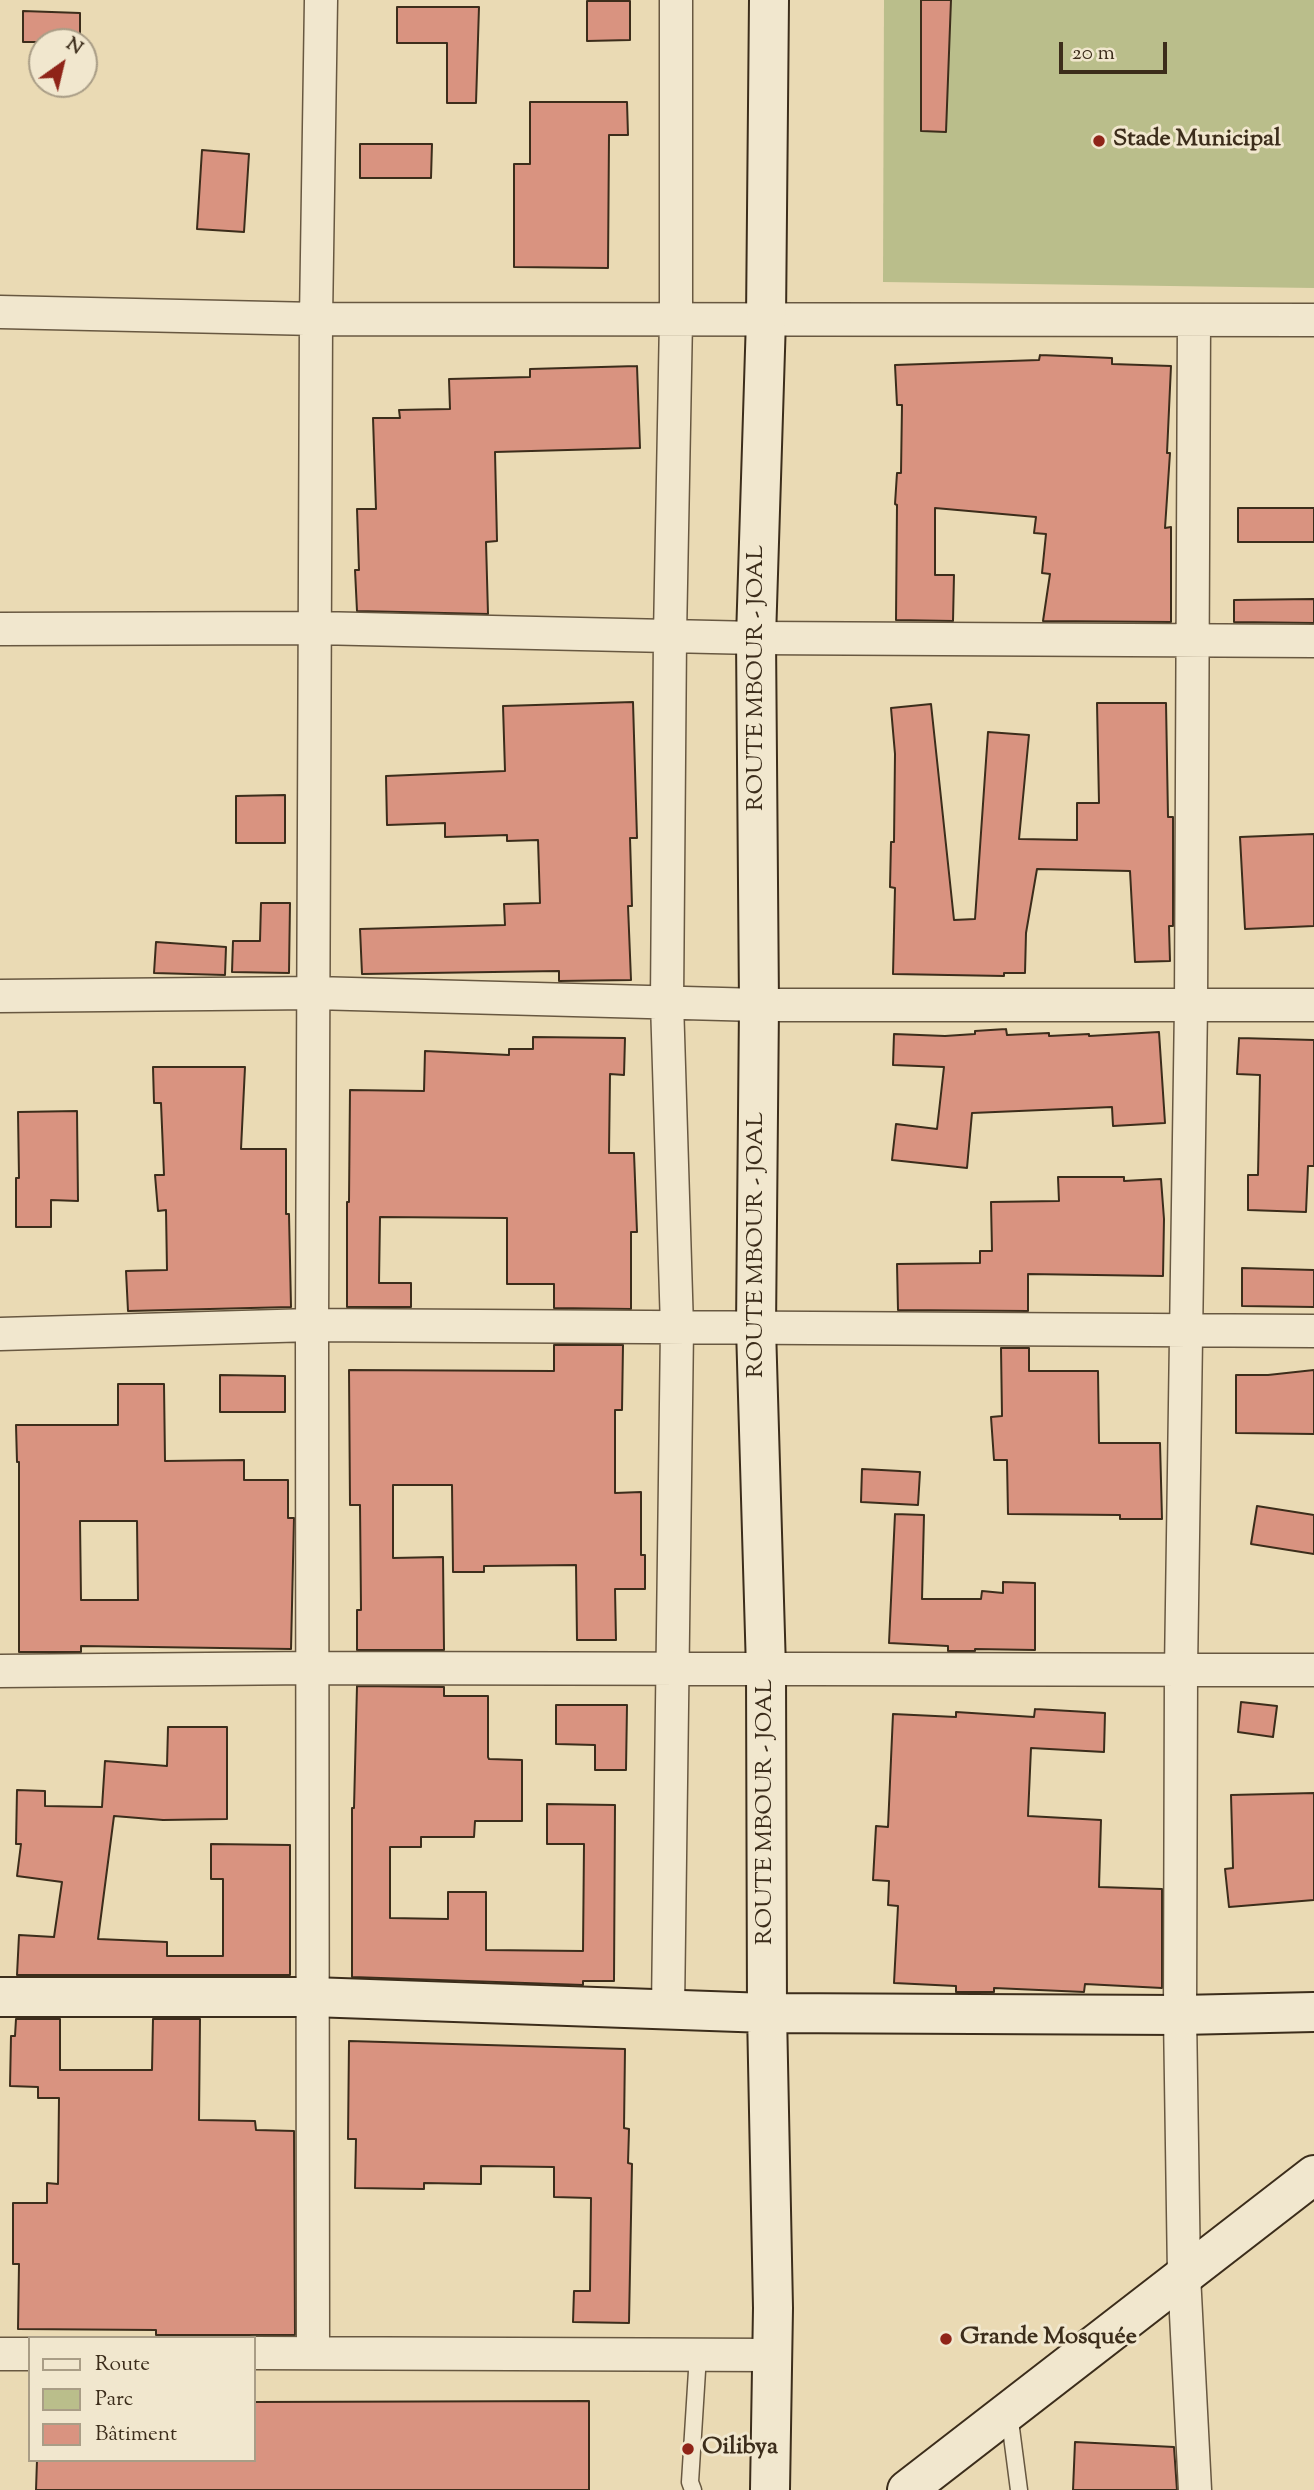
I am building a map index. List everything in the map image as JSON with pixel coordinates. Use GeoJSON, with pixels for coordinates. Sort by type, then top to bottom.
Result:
{"type":"FeatureCollection","features":[{"type":"Feature","properties":{"kind":"main road","name":"ROUTE MBOUR - JOAL"},"geometry":{"type":"LineString","coordinates":[[769,0],[766,319],[756,638],[760,1005],[756,1328],[766,1669],[767,2013],[773,2308],[770,2490]]}},
{"type":"Feature","properties":{"kind":"main road"},"geometry":{"type":"LineString","coordinates":[[0,1997],[312,1997],[767,2013],[1181,2015],[1314,2012]]}},
{"type":"Feature","properties":{"kind":"main road"},"geometry":{"type":"LineString","coordinates":[[907,2490],[1314,2175]]}},
{"type":"Feature","properties":{"kind":"street"},"geometry":{"type":"LineString","coordinates":[[313,2353],[316,318],[321,0]]}},
{"type":"Feature","properties":{"kind":"street"},"geometry":{"type":"LineString","coordinates":[[668,2010],[677,1328],[667,1002],[676,319],[676,0]]}},
{"type":"Feature","properties":{"kind":"street"},"geometry":{"type":"LineString","coordinates":[[0,312],[316,318],[1314,320]]}},
{"type":"Feature","properties":{"kind":"street"},"geometry":{"type":"LineString","coordinates":[[1194,320],[1188,1331],[1181,1670],[1181,2015],[1184,2275],[1195,2490]]}},
{"type":"Feature","properties":{"kind":"street"},"geometry":{"type":"LineString","coordinates":[[0,629],[316,628],[756,638],[1314,641]]}},
{"type":"Feature","properties":{"kind":"street"},"geometry":{"type":"LineString","coordinates":[[0,996],[314,993],[760,1005],[1314,1005]]}},
{"type":"Feature","properties":{"kind":"street"},"geometry":{"type":"LineString","coordinates":[[0,1334],[313,1325],[1314,1331]]}},
{"type":"Feature","properties":{"kind":"street"},"geometry":{"type":"LineString","coordinates":[[0,1671],[312,1668],[1314,1670]]}},
{"type":"Feature","properties":{"kind":"street"},"geometry":{"type":"LineString","coordinates":[[256,2353],[771,2355]]}},
{"type":"Feature","properties":{"kind":"street"},"geometry":{"type":"LineString","coordinates":[[0,2354],[28,2354]]}},
{"type":"Feature","properties":{"kind":"lane"},"geometry":{"type":"LineString","coordinates":[[692,2490],[690,2482],[698,2355]]}},
{"type":"Feature","properties":{"kind":"lane"},"geometry":{"type":"LineString","coordinates":[[1009,2411],[1019,2490]]}},
{"type":"Feature","properties":{"kind":"green space","name":"Stade Municipal"},"geometry":{"type":"Polygon","coordinates":[[[884,0],[1314,0],[1314,288],[883,282],[884,0]]]}},
{"type":"Feature","properties":{"kind":"building"},"geometry":{"type":"Polygon","coordinates":[[[921,0],[951,0],[946,132],[921,131],[921,0]]]}},
{"type":"Feature","properties":{"kind":"building"},"geometry":{"type":"Polygon","coordinates":[[[587,1],[630,1],[630,40],[587,41],[587,1]]]}},
{"type":"Feature","properties":{"kind":"building"},"geometry":{"type":"Polygon","coordinates":[[[397,7],[479,7],[476,103],[447,103],[447,43],[397,43],[397,7]]]}},
{"type":"Feature","properties":{"kind":"building"},"geometry":{"type":"Polygon","coordinates":[[[23,11],[80,13],[80,28],[28,28],[28,42],[23,42],[23,11]]]}},
{"type":"Feature","properties":{"kind":"building"},"geometry":{"type":"Polygon","coordinates":[[[530,102],[627,102],[628,135],[609,135],[608,268],[514,267],[514,164],[530,164],[530,102]]]}},
{"type":"Feature","properties":{"kind":"building"},"geometry":{"type":"Polygon","coordinates":[[[360,144],[432,144],[431,178],[360,178],[360,144]]]}},
{"type":"Feature","properties":{"kind":"building"},"geometry":{"type":"Polygon","coordinates":[[[202,150],[249,154],[244,232],[197,229],[202,150]]]}},
{"type":"Feature","properties":{"kind":"building"},"geometry":{"type":"Polygon","coordinates":[[[1040,355],[1112,358],[1112,364],[1171,366],[1167,453],[1170,453],[1165,528],[1171,527],[1171,622],[1043,621],[1050,574],[1042,573],[1046,534],[1034,533],[1036,517],[935,508],[935,575],[954,575],[953,621],[896,620],[895,504],[897,473],[901,473],[902,405],[897,405],[895,365],[1039,360],[1040,355]]]}},
{"type":"Feature","properties":{"kind":"building"},"geometry":{"type":"Polygon","coordinates":[[[637,366],[640,448],[495,452],[497,541],[486,542],[488,614],[357,611],[357,509],[376,509],[373,418],[400,418],[399,410],[450,409],[449,379],[530,377],[530,369],[637,366]]]}},
{"type":"Feature","properties":{"kind":"building"},"geometry":{"type":"Polygon","coordinates":[[[1238,508],[1314,508],[1314,542],[1238,542],[1238,508]]]}},
{"type":"Feature","properties":{"kind":"building"},"geometry":{"type":"Polygon","coordinates":[[[1314,599],[1314,623],[1234,622],[1234,600],[1314,599]]]}},
{"type":"Feature","properties":{"kind":"building"},"geometry":{"type":"Polygon","coordinates":[[[633,702],[637,838],[630,838],[632,906],[628,906],[631,980],[559,981],[559,971],[362,974],[360,929],[505,925],[504,904],[540,903],[538,840],[507,841],[507,835],[445,837],[445,823],[387,825],[386,776],[505,771],[503,706],[633,702]]]}},
{"type":"Feature","properties":{"kind":"building"},"geometry":{"type":"Polygon","coordinates":[[[1097,703],[1166,703],[1168,817],[1173,817],[1173,926],[1169,926],[1170,961],[1135,962],[1130,871],[1037,869],[1026,933],[1025,973],[1004,973],[1004,976],[893,974],[895,888],[890,887],[891,842],[894,842],[895,754],[891,708],[931,704],[954,920],[975,919],[988,732],[1029,735],[1019,839],[1077,840],[1077,803],[1099,803],[1097,703]]]}},
{"type":"Feature","properties":{"kind":"building"},"geometry":{"type":"Polygon","coordinates":[[[285,795],[285,843],[236,843],[236,796],[285,795]]]}},
{"type":"Feature","properties":{"kind":"building"},"geometry":{"type":"Polygon","coordinates":[[[1314,834],[1314,926],[1245,929],[1240,837],[1314,834]]]}},
{"type":"Feature","properties":{"kind":"building"},"geometry":{"type":"Polygon","coordinates":[[[261,903],[290,903],[289,973],[232,972],[233,941],[260,941],[261,903]]]}},
{"type":"Feature","properties":{"kind":"building"},"geometry":{"type":"Polygon","coordinates":[[[156,942],[226,947],[225,975],[154,973],[156,942]]]}},
{"type":"Feature","properties":{"kind":"building"},"geometry":{"type":"Polygon","coordinates":[[[1006,1029],[1007,1035],[1049,1033],[1049,1036],[1159,1032],[1165,1123],[1113,1126],[1112,1107],[972,1113],[967,1168],[892,1160],[896,1124],[937,1129],[944,1067],[893,1065],[894,1034],[945,1036],[1006,1029]]]}},
{"type":"Feature","properties":{"kind":"building"},"geometry":{"type":"Polygon","coordinates":[[[533,1037],[625,1038],[624,1075],[610,1074],[609,1153],[634,1153],[637,1232],[631,1232],[631,1309],[554,1308],[554,1284],[507,1284],[507,1218],[380,1217],[379,1283],[411,1283],[411,1307],[347,1307],[350,1090],[424,1091],[425,1051],[509,1055],[509,1049],[533,1049],[533,1037]]]}},
{"type":"Feature","properties":{"kind":"building"},"geometry":{"type":"Polygon","coordinates":[[[1239,1038],[1314,1040],[1314,1166],[1308,1166],[1306,1212],[1248,1210],[1248,1175],[1258,1175],[1260,1075],[1237,1074],[1239,1038]]]}},
{"type":"Feature","properties":{"kind":"building"},"geometry":{"type":"Polygon","coordinates":[[[153,1067],[245,1067],[241,1149],[286,1149],[291,1307],[128,1311],[126,1271],[167,1270],[166,1210],[158,1211],[155,1175],[164,1175],[161,1103],[154,1103],[153,1067]]]}},
{"type":"Feature","properties":{"kind":"building"},"geometry":{"type":"Polygon","coordinates":[[[77,1111],[78,1201],[51,1200],[51,1227],[16,1227],[16,1178],[19,1178],[18,1112],[77,1111]]]}},
{"type":"Feature","properties":{"kind":"building"},"geometry":{"type":"Polygon","coordinates":[[[1058,1177],[1124,1177],[1124,1181],[1161,1179],[1164,1219],[1163,1276],[1028,1274],[1028,1311],[898,1310],[897,1264],[980,1263],[980,1251],[992,1251],[991,1202],[1059,1201],[1058,1177]]]}},
{"type":"Feature","properties":{"kind":"building"},"geometry":{"type":"Polygon","coordinates":[[[1242,1268],[1314,1270],[1314,1307],[1242,1306],[1242,1268]]]}},
{"type":"Feature","properties":{"kind":"building"},"geometry":{"type":"Polygon","coordinates":[[[554,1345],[623,1345],[622,1410],[615,1410],[615,1493],[641,1492],[641,1555],[645,1555],[645,1589],[615,1589],[616,1640],[577,1640],[576,1565],[484,1566],[484,1572],[453,1572],[452,1485],[393,1485],[393,1558],[443,1557],[444,1650],[357,1650],[357,1610],[361,1610],[360,1505],[350,1505],[349,1370],[554,1371],[554,1345]]]}},
{"type":"Feature","properties":{"kind":"building"},"geometry":{"type":"Polygon","coordinates":[[[1001,1348],[1029,1348],[1029,1371],[1098,1371],[1099,1443],[1160,1443],[1162,1519],[1120,1519],[1120,1515],[1008,1514],[1007,1460],[994,1460],[991,1417],[1002,1416],[1001,1348]]]}},
{"type":"Feature","properties":{"kind":"building"},"geometry":{"type":"Polygon","coordinates":[[[1314,1370],[1314,1434],[1236,1433],[1236,1375],[1314,1370]]]}},
{"type":"Feature","properties":{"kind":"building"},"geometry":{"type":"Polygon","coordinates":[[[220,1375],[285,1376],[285,1412],[220,1412],[220,1375]]]}},
{"type":"Feature","properties":{"kind":"building"},"geometry":{"type":"Polygon","coordinates":[[[118,1384],[164,1384],[165,1461],[244,1460],[244,1480],[288,1480],[288,1518],[294,1518],[291,1649],[81,1646],[81,1652],[19,1652],[19,1462],[16,1425],[118,1425],[118,1384]],[[80,1521],[81,1600],[138,1600],[137,1521],[80,1521]]]}},
{"type":"Feature","properties":{"kind":"building"},"geometry":{"type":"Polygon","coordinates":[[[862,1469],[920,1472],[918,1505],[861,1502],[862,1469]]]}},
{"type":"Feature","properties":{"kind":"building"},"geometry":{"type":"Polygon","coordinates":[[[1257,1506],[1314,1515],[1314,1554],[1251,1544],[1257,1506]]]}},
{"type":"Feature","properties":{"kind":"building"},"geometry":{"type":"Polygon","coordinates":[[[895,1514],[924,1515],[922,1599],[981,1599],[982,1591],[1003,1593],[1003,1582],[1035,1583],[1035,1650],[948,1651],[948,1646],[889,1643],[895,1514]]]}},
{"type":"Feature","properties":{"kind":"building"},"geometry":{"type":"Polygon","coordinates":[[[357,1686],[444,1687],[444,1696],[488,1696],[489,1759],[522,1760],[522,1821],[475,1821],[474,1837],[421,1837],[421,1847],[390,1847],[390,1918],[448,1919],[448,1892],[486,1892],[486,1950],[583,1951],[584,1844],[547,1844],[547,1804],[615,1805],[614,1981],[583,1981],[583,1985],[352,1977],[352,1808],[357,1686]]]}},
{"type":"Feature","properties":{"kind":"building"},"geometry":{"type":"Polygon","coordinates":[[[1241,1702],[1277,1706],[1273,1737],[1238,1732],[1241,1702]]]}},
{"type":"Feature","properties":{"kind":"building"},"geometry":{"type":"Polygon","coordinates":[[[556,1705],[627,1705],[626,1770],[595,1770],[595,1745],[556,1744],[556,1705]]]}},
{"type":"Feature","properties":{"kind":"building"},"geometry":{"type":"Polygon","coordinates":[[[1035,1709],[1105,1713],[1104,1752],[1031,1748],[1028,1816],[1101,1820],[1099,1887],[1162,1889],[1162,1988],[1085,1984],[1084,1992],[994,1988],[994,1992],[956,1992],[956,1986],[894,1983],[898,1906],[888,1905],[889,1881],[873,1880],[876,1826],[888,1827],[893,1714],[956,1717],[956,1712],[1034,1717],[1035,1709]]]}},
{"type":"Feature","properties":{"kind":"building"},"geometry":{"type":"Polygon","coordinates":[[[168,1727],[227,1727],[227,1819],[163,1820],[114,1816],[98,1939],[167,1942],[167,1956],[223,1956],[223,1879],[211,1879],[211,1844],[290,1845],[290,1975],[17,1975],[19,1935],[54,1937],[62,1882],[17,1876],[21,1844],[16,1844],[17,1790],[45,1791],[45,1806],[102,1807],[105,1761],[167,1766],[168,1727]]]}},
{"type":"Feature","properties":{"kind":"building"},"geometry":{"type":"Polygon","coordinates":[[[1314,1793],[1314,1900],[1229,1907],[1225,1869],[1233,1868],[1231,1795],[1314,1793]]]}},
{"type":"Feature","properties":{"kind":"building"},"geometry":{"type":"Polygon","coordinates":[[[16,2019],[60,2019],[60,2070],[152,2070],[153,2019],[200,2019],[199,2120],[255,2121],[256,2130],[294,2131],[295,2335],[156,2335],[156,2330],[18,2329],[19,2264],[13,2264],[13,2203],[47,2203],[47,2183],[58,2184],[59,2098],[38,2098],[38,2087],[10,2086],[11,2036],[15,2036],[16,2019]]]}},
{"type":"Feature","properties":{"kind":"building"},"geometry":{"type":"Polygon","coordinates":[[[349,2041],[625,2049],[624,2128],[629,2129],[628,2163],[632,2164],[629,2323],[573,2322],[574,2291],[590,2291],[591,2198],[554,2197],[554,2167],[481,2166],[481,2184],[424,2183],[424,2189],[355,2188],[356,2139],[348,2139],[349,2041]]]}},
{"type":"Feature","properties":{"kind":"building"},"geometry":{"type":"Polygon","coordinates":[[[589,2401],[589,2490],[36,2490],[37,2462],[256,2462],[256,2402],[589,2401]]]}},
{"type":"Feature","properties":{"kind":"building"},"geometry":{"type":"Polygon","coordinates":[[[1075,2442],[1174,2447],[1177,2490],[1073,2490],[1075,2442]]]}},
{"type":"Feature","properties":{"kind":"place","name":"Stade Municipal"},"geometry":{"type":"Point","coordinates":[1099,141]}},
{"type":"Feature","properties":{"kind":"place","name":"Grande Mosquée"},"geometry":{"type":"Point","coordinates":[946,2339]}},
{"type":"Feature","properties":{"kind":"place","name":"Oilibya"},"geometry":{"type":"Point","coordinates":[688,2449]}}]}
